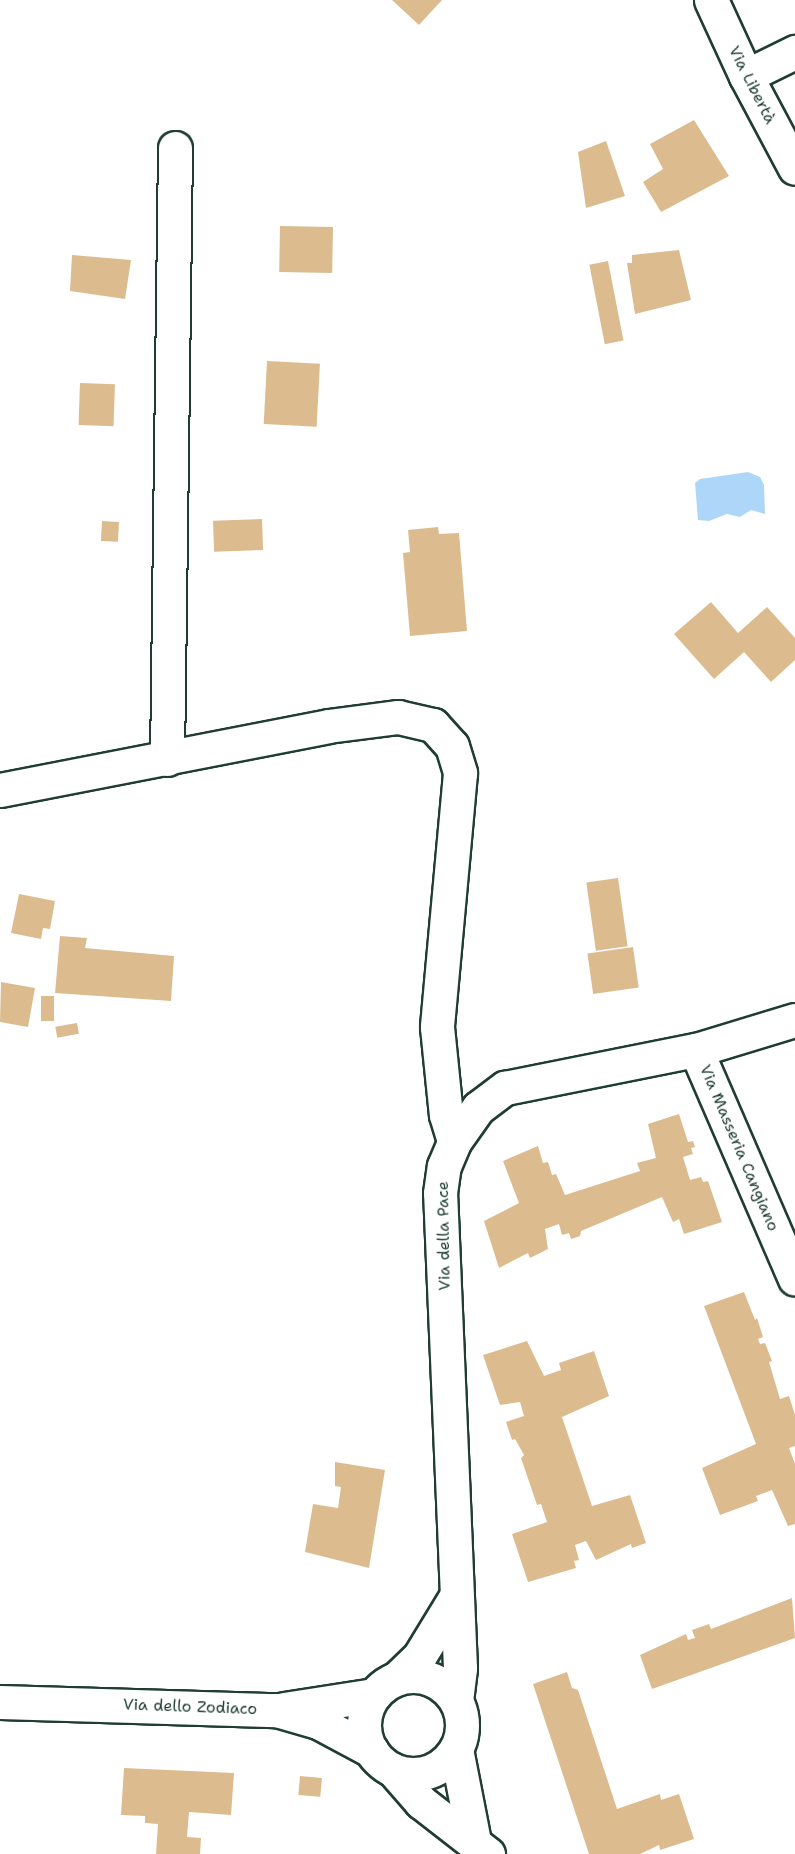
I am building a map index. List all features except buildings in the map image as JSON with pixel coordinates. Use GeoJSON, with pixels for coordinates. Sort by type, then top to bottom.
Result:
{"type":"FeatureCollection","features":[{"type":"Feature","properties":{"kind":"street","name":"Via Libertà"},"geometry":{"type":"LineString","coordinates":[[711,0],[746,76],[795,168]]}},
{"type":"Feature","properties":{"kind":"street"},"geometry":{"type":"LineString","coordinates":[[746,76],[795,52]]}},
{"type":"Feature","properties":{"kind":"street"},"geometry":{"type":"LineString","coordinates":[[167,759],[175,148]]}},
{"type":"Feature","properties":{"kind":"street"},"geometry":{"type":"LineString","coordinates":[[0,790],[328,726],[398,717],[422,720],[448,740],[460,772],[436,1027],[446,1115],[454,1142]]}},
{"type":"Feature","properties":{"kind":"street","name":"Via della Pace"},"geometry":{"type":"LineString","coordinates":[[481,1848],[456,1749],[462,1733],[456,1701],[460,1668],[455,1598],[456,1521],[440,1193],[444,1166],[454,1142],[478,1108],[505,1088],[696,1050],[795,1020]]}},
{"type":"Feature","properties":{"kind":"street","name":"Via Masseria Cangiano"},"geometry":{"type":"LineString","coordinates":[[696,1050],[795,1279]]}},
{"type":"Feature","properties":{"kind":"street"},"geometry":{"type":"LineString","coordinates":[[455,1598],[419,1657],[385,1687],[364,1723],[382,1760],[422,1774],[447,1761],[456,1749]]}},
{"type":"Feature","properties":{"kind":"street"},"geometry":{"type":"LineString","coordinates":[[276,1710],[385,1687],[410,1676],[430,1680],[447,1690],[456,1701]]}},
{"type":"Feature","properties":{"kind":"street","name":"Via dello Zodiaco"},"geometry":{"type":"LineString","coordinates":[[0,1702],[276,1710],[318,1722],[382,1760],[421,1802],[481,1848]]}},
{"type":"Feature","properties":{"kind":"water"},"geometry":{"type":"Polygon","coordinates":[[[748,472],[760,477],[764,485],[765,514],[751,510],[740,517],[727,514],[709,521],[698,520],[695,483],[700,479],[748,472]]]}}]}
